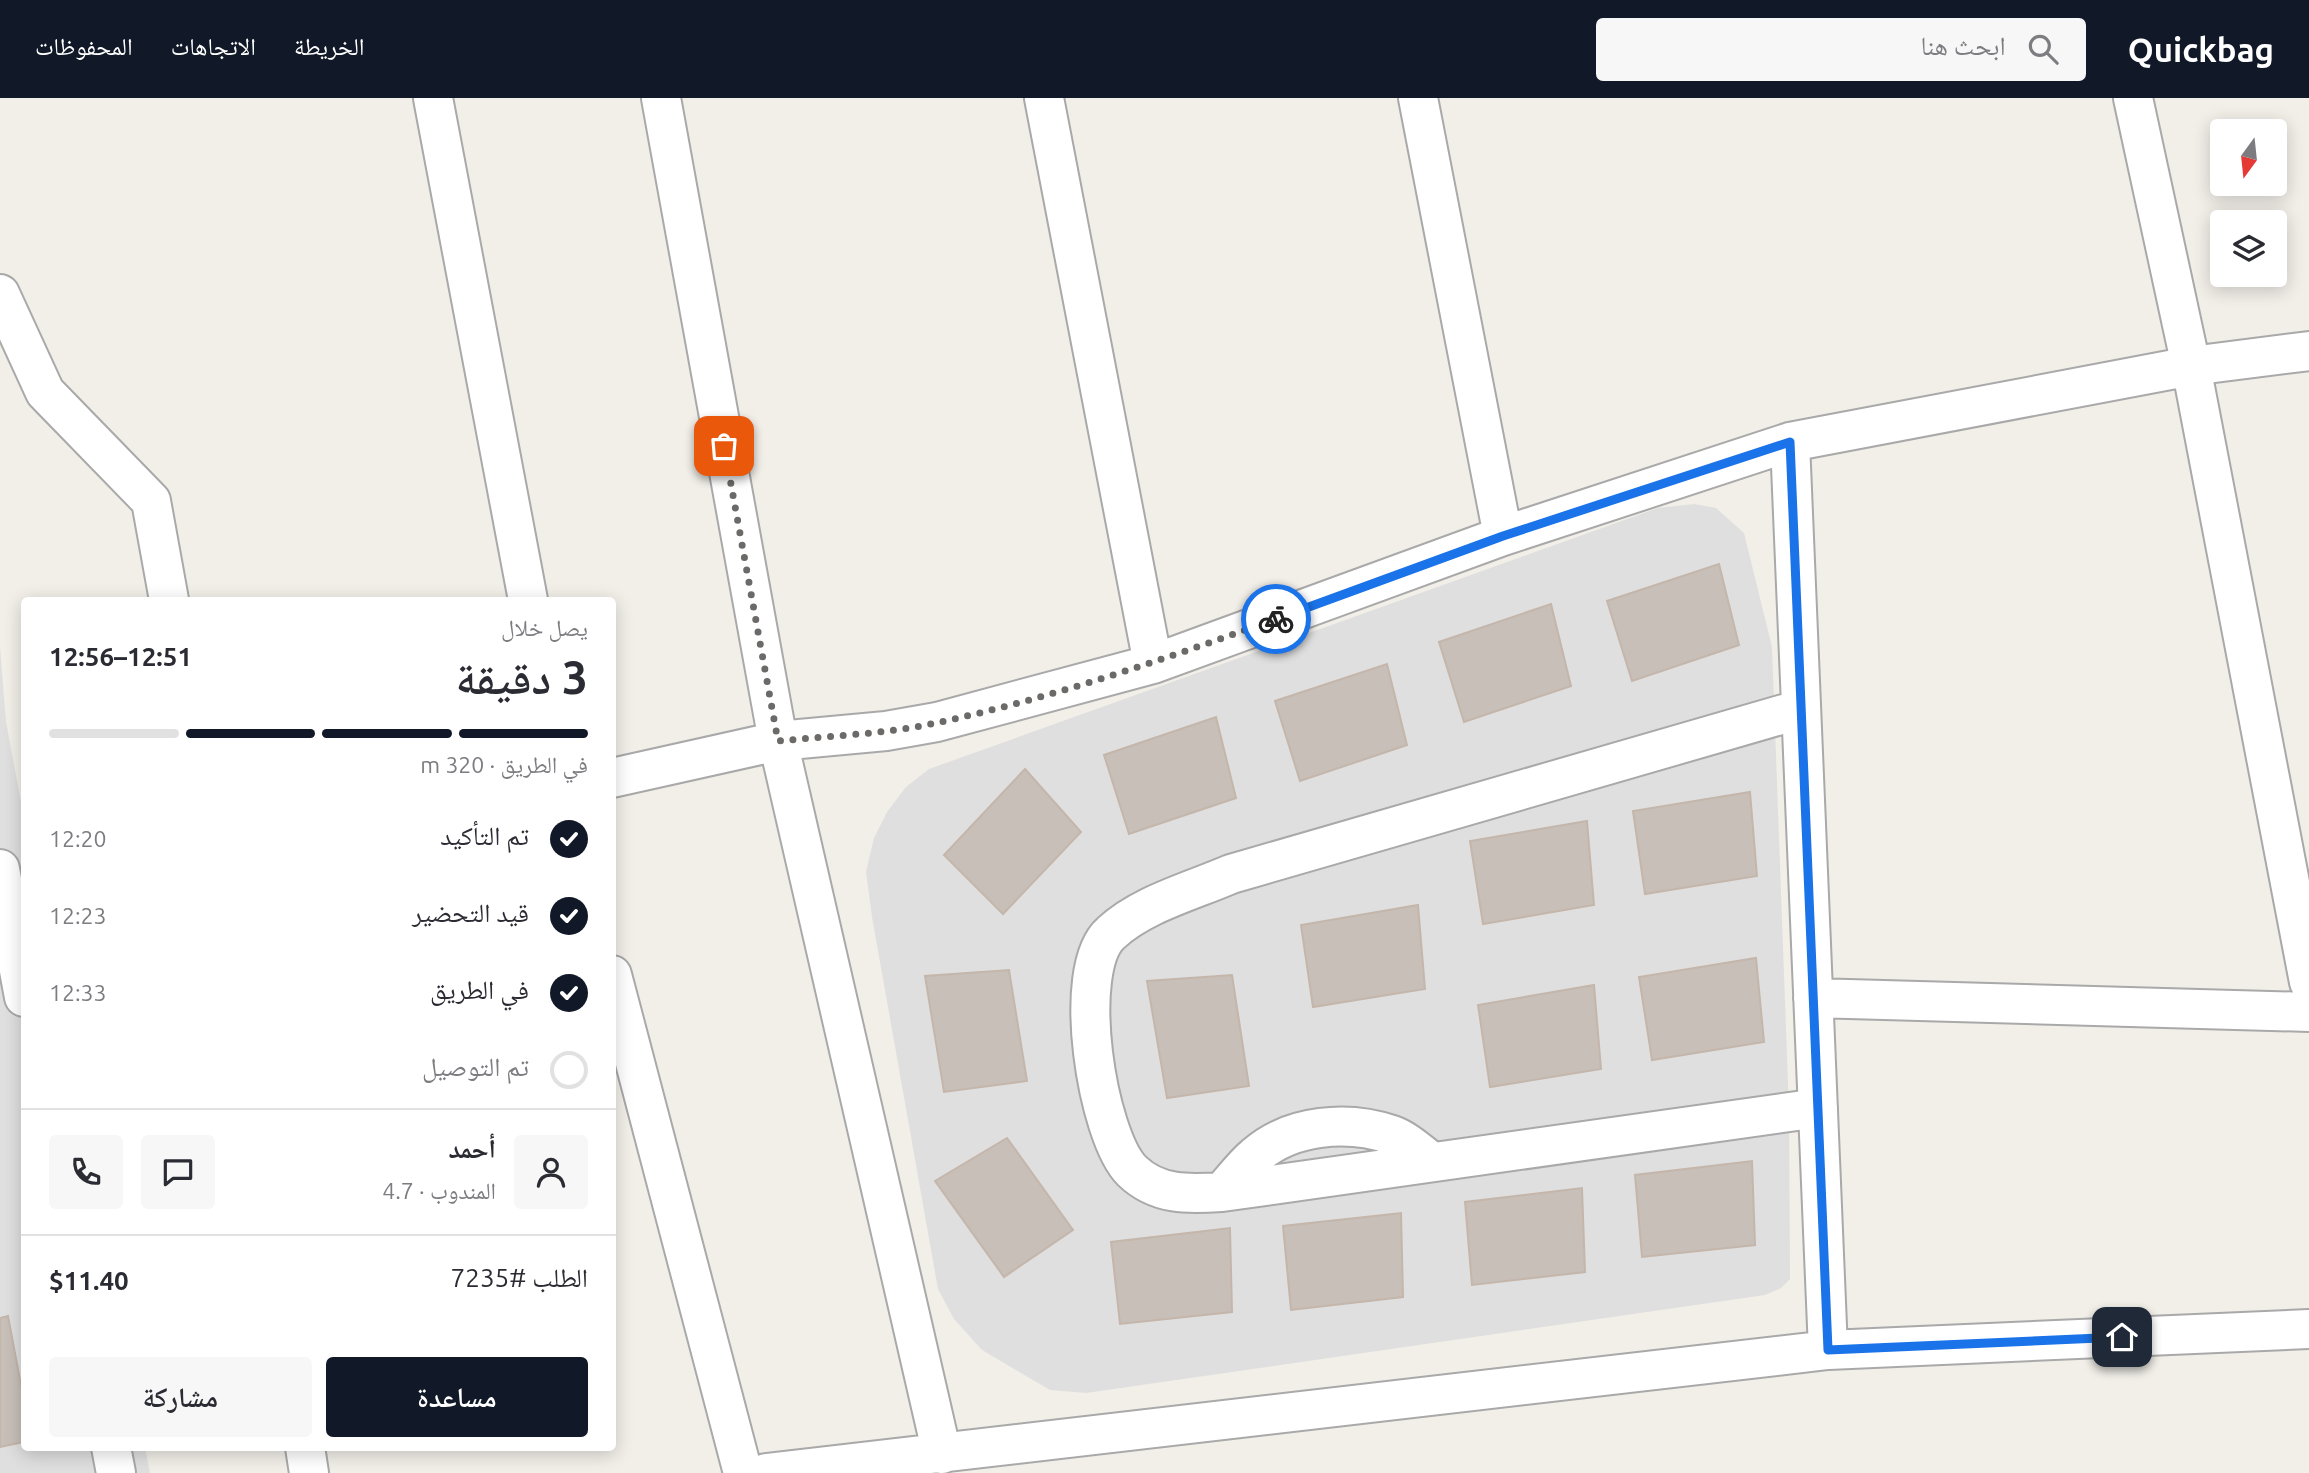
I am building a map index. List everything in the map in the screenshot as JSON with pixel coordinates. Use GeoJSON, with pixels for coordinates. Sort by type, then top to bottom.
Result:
{"type":"FeatureCollection","features":[{"type":"Feature","properties":{"kind":"street"},"geometry":{"type":"LineString","coordinates":[[433,98],[527,597]]}},
{"type":"Feature","properties":{"kind":"street"},"geometry":{"type":"LineString","coordinates":[[661,98],[778,741],[942,1454]]}},
{"type":"Feature","properties":{"kind":"street"},"geometry":{"type":"LineString","coordinates":[[1044,98],[1153,664]]}},
{"type":"Feature","properties":{"kind":"street"},"geometry":{"type":"LineString","coordinates":[[1418,98],[1503,536]]}},
{"type":"Feature","properties":{"kind":"street"},"geometry":{"type":"LineString","coordinates":[[2133,98],[2191,366],[2309,982]]}},
{"type":"Feature","properties":{"kind":"street"},"geometry":{"type":"LineString","coordinates":[[0,294],[45,391],[151,501],[168,597]]}},
{"type":"Feature","properties":{"kind":"street"},"geometry":{"type":"LineString","coordinates":[[616,777],[778,741],[886,731],[937,722],[1153,664],[1503,536],[1790,442],[2191,366],[2309,351]]}},
{"type":"Feature","properties":{"kind":"street"},"geometry":{"type":"LineString","coordinates":[[1790,442],[1828,1350]]}},
{"type":"Feature","properties":{"kind":"street"},"geometry":{"type":"LineString","coordinates":[[1801,709],[1231,874],[1149,908],[1110,933],[1096,954],[1088,994],[1093,1047],[1111,1134],[1119,1156],[1149,1184],[1167,1192],[1222,1192],[1818,1108]]}},
{"type":"Feature","properties":{"kind":"street"},"geometry":{"type":"LineString","coordinates":[[0,869],[21,980]]}},
{"type":"Feature","properties":{"kind":"street"},"geometry":{"type":"LineString","coordinates":[[616,990],[743,1473]]}},
{"type":"Feature","properties":{"kind":"street"},"geometry":{"type":"LineString","coordinates":[[1813,998],[2309,1012]]}},
{"type":"Feature","properties":{"kind":"street"},"geometry":{"type":"LineString","coordinates":[[1222,1192],[1254,1156],[1272,1143],[1322,1127],[1358,1128],[1395,1136],[1432,1162]]}},
{"type":"Feature","properties":{"kind":"street"},"geometry":{"type":"LineString","coordinates":[[766,1473],[1828,1350],[2309,1329]]}},
{"type":"Feature","properties":{"kind":"street"},"geometry":{"type":"LineString","coordinates":[[112,1451],[116,1473]]}},
{"type":"Feature","properties":{"kind":"street"},"geometry":{"type":"LineString","coordinates":[[306,1451],[309,1473]]}},
{"type":"Feature","properties":{"kind":"shaded area"},"geometry":{"type":"Polygon","coordinates":[[[1694,504],[1716,508],[1744,533],[1772,647],[1789,1111],[1790,1279],[1781,1288],[1765,1295],[1086,1393],[1050,1390],[982,1350],[954,1319],[938,1289],[872,917],[866,872],[874,838],[887,812],[906,787],[929,769],[1658,508],[1694,504]]]}},
{"type":"Feature","properties":{"kind":"shaded area"},"geometry":{"type":"Polygon","coordinates":[[[0,646],[6,722],[21,802],[21,1451],[146,1451],[150,1473],[0,1473],[0,646]]]}},
{"type":"Feature","properties":{"kind":"building"},"geometry":{"type":"Polygon","coordinates":[[[1719,564],[1739,645],[1632,681],[1607,601],[1719,564]]]}},
{"type":"Feature","properties":{"kind":"building"},"geometry":{"type":"Polygon","coordinates":[[[1551,604],[1571,686],[1464,722],[1439,642],[1551,604]]]}},
{"type":"Feature","properties":{"kind":"building"},"geometry":{"type":"Polygon","coordinates":[[[1387,664],[1407,745],[1300,781],[1275,701],[1387,664]]]}},
{"type":"Feature","properties":{"kind":"building"},"geometry":{"type":"Polygon","coordinates":[[[1216,717],[1236,798],[1129,834],[1104,755],[1216,717]]]}},
{"type":"Feature","properties":{"kind":"building"},"geometry":{"type":"Polygon","coordinates":[[[1025,769],[1081,832],[1003,914],[944,855],[1025,769]]]}},
{"type":"Feature","properties":{"kind":"building"},"geometry":{"type":"Polygon","coordinates":[[[1750,792],[1757,876],[1645,894],[1633,811],[1750,792]]]}},
{"type":"Feature","properties":{"kind":"building"},"geometry":{"type":"Polygon","coordinates":[[[1587,821],[1594,905],[1483,924],[1470,841],[1587,821]]]}},
{"type":"Feature","properties":{"kind":"building"},"geometry":{"type":"Polygon","coordinates":[[[1418,905],[1425,989],[1313,1007],[1301,925],[1418,905]]]}},
{"type":"Feature","properties":{"kind":"building"},"geometry":{"type":"Polygon","coordinates":[[[1756,958],[1764,1042],[1652,1060],[1639,977],[1756,958]]]}},
{"type":"Feature","properties":{"kind":"building"},"geometry":{"type":"Polygon","coordinates":[[[1009,970],[1027,1081],[944,1092],[925,976],[1009,970]]]}},
{"type":"Feature","properties":{"kind":"building"},"geometry":{"type":"Polygon","coordinates":[[[1232,975],[1249,1086],[1167,1098],[1147,981],[1232,975]]]}},
{"type":"Feature","properties":{"kind":"building"},"geometry":{"type":"Polygon","coordinates":[[[1594,985],[1601,1069],[1490,1087],[1478,1005],[1594,985]]]}},
{"type":"Feature","properties":{"kind":"building"},"geometry":{"type":"Polygon","coordinates":[[[1007,1138],[1073,1230],[1004,1277],[935,1181],[1007,1138]]]}},
{"type":"Feature","properties":{"kind":"building"},"geometry":{"type":"Polygon","coordinates":[[[1752,1161],[1755,1245],[1642,1257],[1635,1175],[1752,1161]]]}},
{"type":"Feature","properties":{"kind":"building"},"geometry":{"type":"Polygon","coordinates":[[[1582,1188],[1585,1272],[1472,1285],[1465,1202],[1582,1188]]]}},
{"type":"Feature","properties":{"kind":"building"},"geometry":{"type":"Polygon","coordinates":[[[1401,1213],[1403,1297],[1291,1310],[1283,1226],[1401,1213]]]}},
{"type":"Feature","properties":{"kind":"building"},"geometry":{"type":"Polygon","coordinates":[[[1230,1228],[1232,1312],[1120,1324],[1111,1242],[1230,1228]]]}},
{"type":"Feature","properties":{"kind":"building"},"geometry":{"type":"Polygon","coordinates":[[[8,1316],[21,1385],[21,1443],[0,1447],[0,1318],[8,1316]]]}},
{"type":"Feature","properties":{"kind":"way so far"},"geometry":{"type":"LineString","coordinates":[[724,446],[778,741],[886,731],[937,722],[1153,664],[1276,619]]}},
{"type":"Feature","properties":{"kind":"route"},"geometry":{"type":"LineString","coordinates":[[1276,619],[1503,536],[1790,442],[1828,1350],[2122,1337]]}}]}
